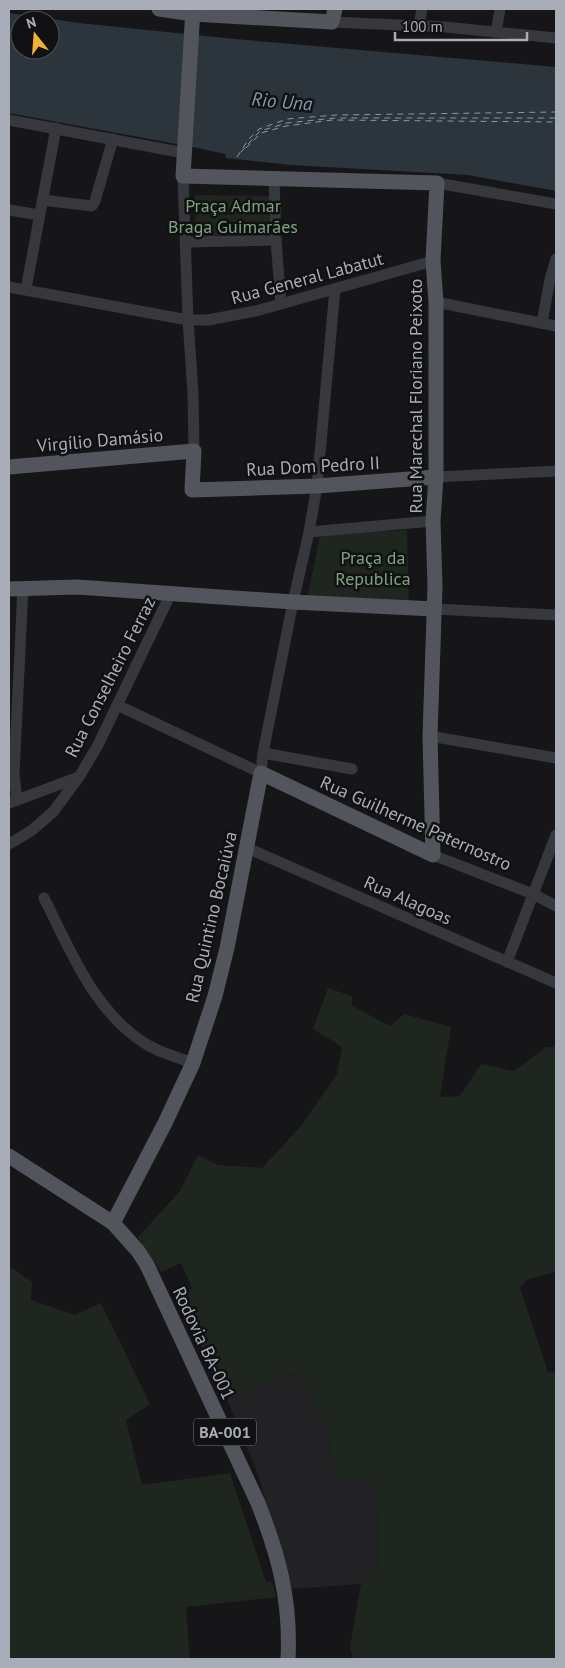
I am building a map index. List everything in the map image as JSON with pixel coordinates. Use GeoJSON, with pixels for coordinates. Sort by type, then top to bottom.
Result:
{"type":"FeatureCollection","features":[{"type":"Feature","properties":{"kind":"main road"},"geometry":{"type":"LineString","coordinates":[[159,9],[333,15]]}},
{"type":"Feature","properties":{"kind":"main road"},"geometry":{"type":"LineString","coordinates":[[193,11],[183,176],[437,183]]}},
{"type":"Feature","properties":{"kind":"main road","name":"Rua Marechal Floriano Peixoto"},"geometry":{"type":"LineString","coordinates":[[433,855],[430,736],[436,586],[433,521],[436,477],[436,302],[433,261],[437,183]]}},
{"type":"Feature","properties":{"kind":"main road","name":"Rua Dom Pedro II"},"geometry":{"type":"LineString","coordinates":[[194,451],[192,490],[316,486],[436,477]]}},
{"type":"Feature","properties":{"kind":"main road","name":"Virgílio Damásio"},"geometry":{"type":"LineString","coordinates":[[9,467],[194,451]]}},
{"type":"Feature","properties":{"kind":"main road"},"geometry":{"type":"LineString","coordinates":[[16,588],[77,588],[434,609]]}},
{"type":"Feature","properties":{"kind":"main road","name":"Rua Quintino Bocaiúva"},"geometry":{"type":"LineString","coordinates":[[113,1223],[165,1123],[193,1063],[215,996],[261,773]]}},
{"type":"Feature","properties":{"kind":"main road","name":"Rua Guilherme Paternostro"},"geometry":{"type":"LineString","coordinates":[[261,773],[433,855]]}},
{"type":"Feature","properties":{"kind":"main road","name":"BA-001"},"geometry":{"type":"LineString","coordinates":[[9,1156],[113,1223]]}},
{"type":"Feature","properties":{"kind":"main road","name":"Rodovia BA-001"},"geometry":{"type":"LineString","coordinates":[[113,1223],[138,1251],[155,1281],[258,1503],[272,1538],[284,1580],[288,1627],[288,1659]]}},
{"type":"Feature","properties":{"kind":"street"},"geometry":{"type":"LineString","coordinates":[[419,26],[422,9]]}},
{"type":"Feature","properties":{"kind":"street"},"geometry":{"type":"LineString","coordinates":[[496,32],[500,9]]}},
{"type":"Feature","properties":{"kind":"street"},"geometry":{"type":"LineString","coordinates":[[333,15],[419,26],[556,38]]}},
{"type":"Feature","properties":{"kind":"street"},"geometry":{"type":"LineString","coordinates":[[9,120],[184,150]]}},
{"type":"Feature","properties":{"kind":"street"},"geometry":{"type":"LineString","coordinates":[[26,289],[56,128]]}},
{"type":"Feature","properties":{"kind":"street"},"geometry":{"type":"LineString","coordinates":[[42,200],[92,206],[95,202],[113,139]]}},
{"type":"Feature","properties":{"kind":"street"},"geometry":{"type":"LineString","coordinates":[[183,176],[194,451]]}},
{"type":"Feature","properties":{"kind":"street"},"geometry":{"type":"LineString","coordinates":[[274,178],[281,304]]}},
{"type":"Feature","properties":{"kind":"street"},"geometry":{"type":"LineString","coordinates":[[437,183],[556,204]]}},
{"type":"Feature","properties":{"kind":"street"},"geometry":{"type":"LineString","coordinates":[[9,210],[39,215]]}},
{"type":"Feature","properties":{"kind":"street"},"geometry":{"type":"LineString","coordinates":[[186,242],[276,240]]}},
{"type":"Feature","properties":{"kind":"street"},"geometry":{"type":"LineString","coordinates":[[542,323],[550,279],[556,259]]}},
{"type":"Feature","properties":{"kind":"street","name":"Rua General Labatut"},"geometry":{"type":"LineString","coordinates":[[9,287],[188,320],[208,320],[281,304],[433,261]]}},
{"type":"Feature","properties":{"kind":"street","name":"Rua Quintino Bocaiúva"},"geometry":{"type":"LineString","coordinates":[[261,773],[316,486],[335,289]]}},
{"type":"Feature","properties":{"kind":"street"},"geometry":{"type":"LineString","coordinates":[[436,302],[556,326]]}},
{"type":"Feature","properties":{"kind":"street"},"geometry":{"type":"LineString","coordinates":[[436,477],[556,471]]}},
{"type":"Feature","properties":{"kind":"street"},"geometry":{"type":"LineString","coordinates":[[308,532],[433,521]]}},
{"type":"Feature","properties":{"kind":"street"},"geometry":{"type":"LineString","coordinates":[[16,588],[13,801],[79,777]]}},
{"type":"Feature","properties":{"kind":"street","name":"Rua Conselheiro Ferraz"},"geometry":{"type":"LineString","coordinates":[[9,844],[31,831],[53,812],[79,777],[98,745],[172,593]]}},
{"type":"Feature","properties":{"kind":"street"},"geometry":{"type":"LineString","coordinates":[[434,609],[556,616]]}},
{"type":"Feature","properties":{"kind":"street"},"geometry":{"type":"LineString","coordinates":[[117,706],[261,773]]}},
{"type":"Feature","properties":{"kind":"street"},"geometry":{"type":"LineString","coordinates":[[430,736],[556,758]]}},
{"type":"Feature","properties":{"kind":"street"},"geometry":{"type":"LineString","coordinates":[[264,753],[352,769]]}},
{"type":"Feature","properties":{"kind":"street"},"geometry":{"type":"LineString","coordinates":[[507,962],[556,835]]}},
{"type":"Feature","properties":{"kind":"street","name":"Rua Alagoas"},"geometry":{"type":"LineString","coordinates":[[247,848],[556,983]]}},
{"type":"Feature","properties":{"kind":"street","name":"Rua Guilherme Paternostro"},"geometry":{"type":"LineString","coordinates":[[433,855],[532,894],[556,906]]}},
{"type":"Feature","properties":{"kind":"street"},"geometry":{"type":"LineString","coordinates":[[44,898],[83,974],[112,1017],[148,1045],[193,1063]]}},
{"type":"Feature","properties":{"kind":"shaded area"},"geometry":{"type":"Polygon","coordinates":[[[295,1372],[326,1419],[332,1458],[373,1476],[378,1525],[377,1574],[361,1584],[292,1589],[257,1472],[227,1399],[295,1372]]]}},
{"type":"Feature","properties":{"kind":"green space","name":"Praça Admar Braga Guimarães"},"geometry":{"type":"Polygon","coordinates":[[[194,195],[271,196],[271,234],[196,236],[194,195]]]}},
{"type":"Feature","properties":{"kind":"green space","name":"Praça da Republica"},"geometry":{"type":"Polygon","coordinates":[[[407,530],[409,603],[307,599],[320,535],[407,530]]]}},
{"type":"Feature","properties":{"kind":"green space"},"geometry":{"type":"Polygon","coordinates":[[[328,988],[352,996],[352,1006],[390,1026],[404,1014],[451,1027],[440,1097],[460,1096],[481,1064],[514,1071],[546,1047],[556,1047],[556,1272],[528,1279],[520,1288],[548,1372],[556,1373],[556,1659],[353,1659],[350,1647],[361,1584],[377,1574],[378,1525],[373,1477],[339,1481],[332,1458],[326,1419],[295,1372],[227,1399],[176,1295],[192,1288],[181,1263],[161,1272],[138,1237],[180,1191],[198,1155],[218,1165],[262,1168],[301,1126],[337,1074],[342,1047],[313,1029],[328,988]]]}},
{"type":"Feature","properties":{"kind":"green space"},"geometry":{"type":"Polygon","coordinates":[[[9,1266],[32,1282],[31,1300],[75,1315],[101,1303],[150,1404],[126,1420],[142,1485],[230,1473],[266,1582],[272,1581],[276,1597],[186,1607],[190,1659],[9,1659],[9,1266]]]}},
{"type":"Feature","properties":{"kind":"water","name":"Rio Una"},"geometry":{"type":"Polygon","coordinates":[[[9,13],[10,60],[60,60],[60,20],[235,39],[556,67],[556,191],[468,175],[291,165],[226,158],[225,154],[9,113],[9,13]]]}},
{"type":"Feature","properties":{"kind":"ferry route"},"geometry":{"type":"LineString","coordinates":[[237,157],[249,139],[259,129],[287,119],[336,115],[556,112]]}},
{"type":"Feature","properties":{"kind":"ferry route"},"geometry":{"type":"LineString","coordinates":[[241,152],[260,131],[287,123],[335,118],[556,118]]}},
{"type":"Feature","properties":{"kind":"ferry route"},"geometry":{"type":"LineString","coordinates":[[246,148],[261,133],[286,126],[332,120],[556,122]]}}]}
